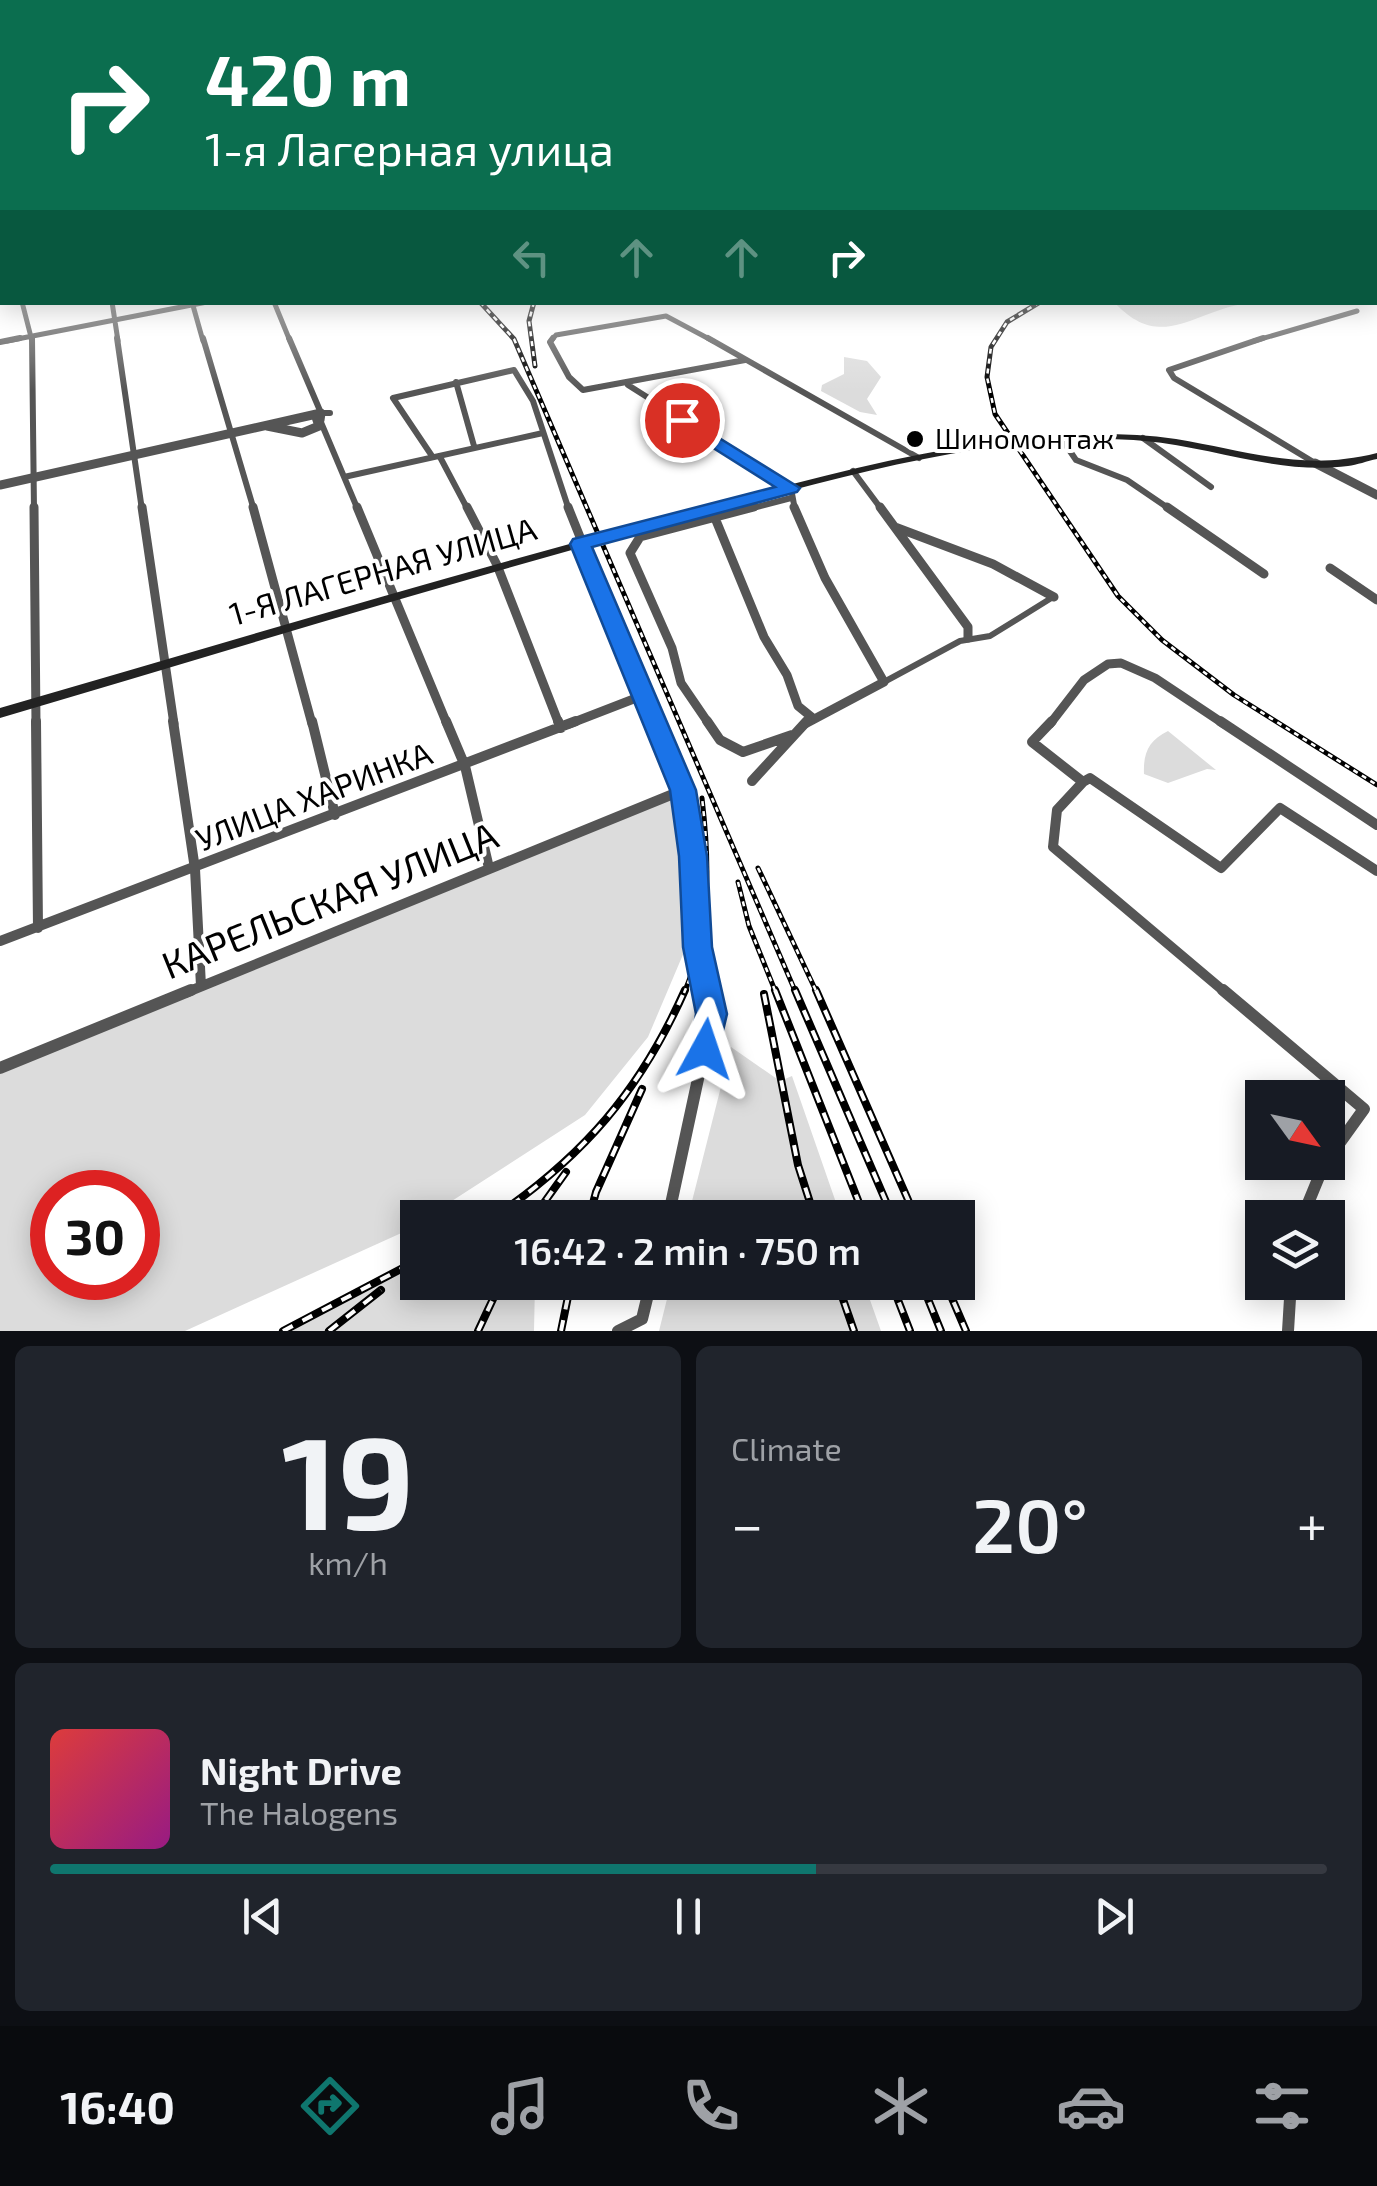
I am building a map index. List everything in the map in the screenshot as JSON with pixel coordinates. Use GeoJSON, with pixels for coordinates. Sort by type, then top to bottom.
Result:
{"type":"FeatureCollection","features":[{"type":"Feature","properties":{"kind":"main road","name":"1-Я ЛАГЕРНАЯ УЛИЦА"},"geometry":{"type":"LineString","coordinates":[[0,712],[497,565],[918,458],[1061,438],[1143,438],[1315,463],[1349,464],[1377,456]]}},
{"type":"Feature","properties":{"kind":"street"},"geometry":{"type":"LineString","coordinates":[[23,305],[32,336],[38,928]]}},
{"type":"Feature","properties":{"kind":"street"},"geometry":{"type":"LineString","coordinates":[[112,305],[195,869],[201,986]]}},
{"type":"Feature","properties":{"kind":"street"},"geometry":{"type":"LineString","coordinates":[[0,342],[188,305]]}},
{"type":"Feature","properties":{"kind":"street"},"geometry":{"type":"LineString","coordinates":[[193,305],[289,629],[335,815]]}},
{"type":"Feature","properties":{"kind":"street"},"geometry":{"type":"LineString","coordinates":[[275,305],[466,766],[489,868]]}},
{"type":"Feature","properties":{"kind":"street"},"geometry":{"type":"LineString","coordinates":[[1355,305],[1358,311],[1176,365],[1170,374],[1315,463],[1377,496]]}},
{"type":"Feature","properties":{"kind":"street"},"geometry":{"type":"LineString","coordinates":[[745,360],[628,385],[584,390],[575,386],[550,342],[556,335],[666,316],[745,360],[918,458]]}},
{"type":"Feature","properties":{"kind":"street"},"geometry":{"type":"LineString","coordinates":[[561,728],[497,565],[436,457],[393,398],[514,370],[534,401],[580,544],[683,790],[693,856],[698,947],[712,1014],[672,1200]]}},
{"type":"Feature","properties":{"kind":"street"},"geometry":{"type":"LineString","coordinates":[[456,382],[474,446]]}},
{"type":"Feature","properties":{"kind":"street"},"geometry":{"type":"LineString","coordinates":[[628,385],[791,493],[825,578],[884,682]]}},
{"type":"Feature","properties":{"kind":"street"},"geometry":{"type":"LineString","coordinates":[[0,484],[232,431],[324,415]]}},
{"type":"Feature","properties":{"kind":"street"},"geometry":{"type":"LineString","coordinates":[[258,426],[302,433],[316,429],[324,415]]}},
{"type":"Feature","properties":{"kind":"street"},"geometry":{"type":"LineString","coordinates":[[344,477],[543,432]]}},
{"type":"Feature","properties":{"kind":"street"},"geometry":{"type":"LineString","coordinates":[[1061,438],[1076,460],[1127,480],[1264,574]]}},
{"type":"Feature","properties":{"kind":"street"},"geometry":{"type":"LineString","coordinates":[[1143,438],[1211,487]]}},
{"type":"Feature","properties":{"kind":"street"},"geometry":{"type":"LineString","coordinates":[[854,472],[968,627],[968,638]]}},
{"type":"Feature","properties":{"kind":"street"},"geometry":{"type":"LineString","coordinates":[[791,493],[640,538],[630,553],[672,648],[681,683],[720,740],[743,752],[794,735]]}},
{"type":"Feature","properties":{"kind":"street"},"geometry":{"type":"LineString","coordinates":[[715,518],[764,637],[787,675],[798,706],[814,720]]}},
{"type":"Feature","properties":{"kind":"street"},"geometry":{"type":"LineString","coordinates":[[892,526],[981,559],[1054,597]]}},
{"type":"Feature","properties":{"kind":"street"},"geometry":{"type":"LineString","coordinates":[[1330,568],[1377,600]]}},
{"type":"Feature","properties":{"kind":"street"},"geometry":{"type":"LineString","coordinates":[[752,781],[806,721],[968,638],[990,636],[1054,597]]}},
{"type":"Feature","properties":{"kind":"street"},"geometry":{"type":"LineString","coordinates":[[1083,782],[1032,742],[1066,707],[1084,680],[1108,664],[1122,663],[1155,678],[1377,825]]}},
{"type":"Feature","properties":{"kind":"street","name":"УЛИЦА ХАРИНКА"},"geometry":{"type":"LineString","coordinates":[[0,941],[644,695]]}},
{"type":"Feature","properties":{"kind":"street"},"geometry":{"type":"LineString","coordinates":[[1329,1080],[1052,847],[1057,810],[1090,778],[1221,868],[1280,808],[1377,871]]}},
{"type":"Feature","properties":{"kind":"street","name":"КАРЕЛЬСКАЯ УЛИЦА"},"geometry":{"type":"LineString","coordinates":[[0,1068],[683,790]]}},
{"type":"Feature","properties":{"kind":"street"},"geometry":{"type":"LineString","coordinates":[[1345,1093],[1364,1109],[1345,1135]]}},
{"type":"Feature","properties":{"kind":"street"},"geometry":{"type":"LineString","coordinates":[[618,1331],[642,1319],[647,1300]]}},
{"type":"Feature","properties":{"kind":"street"},"geometry":{"type":"LineString","coordinates":[[1288,1331],[1290,1300]]}},
{"type":"Feature","properties":{"kind":"shaded area"},"geometry":{"type":"Polygon","coordinates":[[[1117,305],[1239,305],[1164,327],[1132,318],[1117,305]]]}},
{"type":"Feature","properties":{"kind":"shaded area"},"geometry":{"type":"Polygon","coordinates":[[[844,357],[867,361],[881,377],[867,399],[877,415],[860,412],[821,391],[822,385],[844,374],[844,357]]]}},
{"type":"Feature","properties":{"kind":"shaded area"},"geometry":{"type":"Polygon","coordinates":[[[1168,731],[1216,770],[1207,769],[1168,783],[1144,774],[1148,748],[1168,731]]]}},
{"type":"Feature","properties":{"kind":"shaded area"},"geometry":{"type":"Polygon","coordinates":[[[673,796],[687,945],[648,1037],[585,1115],[453,1200],[400,1200],[400,1234],[185,1331],[0,1331],[0,1072],[673,796]]]}},
{"type":"Feature","properties":{"kind":"shaded area"},"geometry":{"type":"Polygon","coordinates":[[[731,1047],[780,1081],[792,1076],[835,1200],[692,1200],[731,1047]]]}},
{"type":"Feature","properties":{"kind":"shaded area"},"geometry":{"type":"Polygon","coordinates":[[[400,1274],[400,1300],[535,1300],[534,1331],[286,1331],[400,1274]]]}},
{"type":"Feature","properties":{"kind":"shaded area"},"geometry":{"type":"Polygon","coordinates":[[[667,1300],[870,1300],[881,1331],[659,1331],[667,1300]]]}},
{"type":"Feature","properties":{"kind":"railway"},"geometry":{"type":"LineString","coordinates":[[483,305],[514,339],[796,993]]}},
{"type":"Feature","properties":{"kind":"railway"},"geometry":{"type":"LineString","coordinates":[[533,305],[529,321],[535,366]]}},
{"type":"Feature","properties":{"kind":"railway"},"geometry":{"type":"LineString","coordinates":[[1035,305],[1007,322],[991,347],[987,377],[995,414],[1118,596],[1162,640],[1234,695],[1377,785]]}},
{"type":"Feature","properties":{"kind":"railway"},"geometry":{"type":"LineString","coordinates":[[684,993],[704,921],[706,847],[702,798]]}},
{"type":"Feature","properties":{"kind":"railway"},"geometry":{"type":"LineString","coordinates":[[758,868],[817,993]]}},
{"type":"Feature","properties":{"kind":"railway"},"geometry":{"type":"LineString","coordinates":[[738,882],[749,926],[776,993]]}},
{"type":"Feature","properties":{"kind":"railway"},"geometry":{"type":"LineString","coordinates":[[519,1200],[606,1119],[649,1060],[685,990]]}},
{"type":"Feature","properties":{"kind":"railway"},"geometry":{"type":"LineString","coordinates":[[775,990],[858,1200]]}},
{"type":"Feature","properties":{"kind":"railway"},"geometry":{"type":"LineString","coordinates":[[795,990],[885,1200]]}},
{"type":"Feature","properties":{"kind":"railway"},"geometry":{"type":"LineString","coordinates":[[816,990],[908,1200]]}},
{"type":"Feature","properties":{"kind":"railway"},"geometry":{"type":"LineString","coordinates":[[764,994],[798,1165],[809,1200]]}},
{"type":"Feature","properties":{"kind":"railway"},"geometry":{"type":"LineString","coordinates":[[594,1200],[642,1089]]}},
{"type":"Feature","properties":{"kind":"railway"},"geometry":{"type":"LineString","coordinates":[[546,1200],[566,1172]]}},
{"type":"Feature","properties":{"kind":"railway"},"geometry":{"type":"LineString","coordinates":[[283,1331],[400,1269]]}},
{"type":"Feature","properties":{"kind":"railway"},"geometry":{"type":"LineString","coordinates":[[329,1331],[381,1290]]}},
{"type":"Feature","properties":{"kind":"railway"},"geometry":{"type":"LineString","coordinates":[[478,1331],[493,1300]]}},
{"type":"Feature","properties":{"kind":"railway"},"geometry":{"type":"LineString","coordinates":[[561,1331],[567,1300]]}},
{"type":"Feature","properties":{"kind":"railway"},"geometry":{"type":"LineString","coordinates":[[843,1300],[854,1331]]}},
{"type":"Feature","properties":{"kind":"railway"},"geometry":{"type":"LineString","coordinates":[[898,1300],[910,1331]]}},
{"type":"Feature","properties":{"kind":"railway"},"geometry":{"type":"LineString","coordinates":[[928,1300],[941,1331]]}},
{"type":"Feature","properties":{"kind":"railway"},"geometry":{"type":"LineString","coordinates":[[953,1300],[966,1331]]}},
{"type":"Feature","properties":{"kind":"place","name":"Шиномонтаж"},"geometry":{"type":"Point","coordinates":[915,439]}},
{"type":"Feature","properties":{"kind":"route"},"geometry":{"type":"LineString","coordinates":[[682,420],[790,488],[580,544],[683,790],[693,856],[698,947],[712,1014],[705,1049]]}}]}
